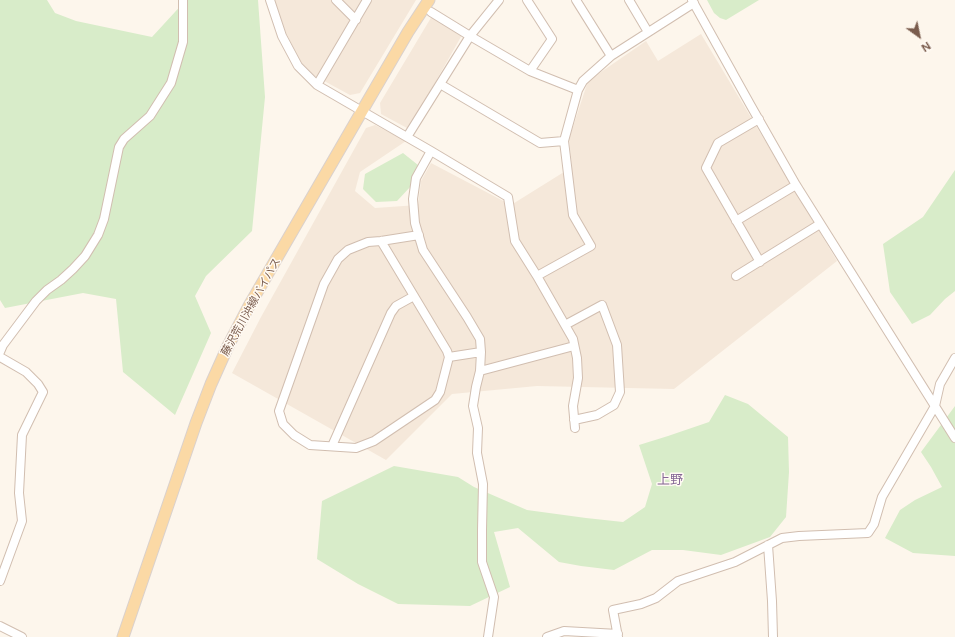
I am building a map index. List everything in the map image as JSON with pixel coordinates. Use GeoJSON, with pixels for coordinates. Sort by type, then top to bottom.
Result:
{"type":"FeatureCollection","features":[{"type":"Feature","properties":{"kind":"main road","name":"藤沢荒川沖線バイパス"},"geometry":{"type":"LineString","coordinates":[[123,637],[196,423],[228,346],[362,111],[408,32],[429,0]]}},
{"type":"Feature","properties":{"kind":"street"},"geometry":{"type":"LineString","coordinates":[[0,352],[3,345],[36,300],[73,269],[85,256],[98,235],[104,219],[118,147],[124,139],[150,116],[171,83],[183,42],[183,0]]}},
{"type":"Feature","properties":{"kind":"street"},"geometry":{"type":"LineString","coordinates":[[270,0],[282,36],[298,66],[317,86],[431,150],[508,197],[514,241],[538,276],[573,340],[577,358],[578,378],[573,406],[575,424],[597,415],[614,405],[620,392],[617,345],[602,304],[565,325]]}},
{"type":"Feature","properties":{"kind":"street"},"geometry":{"type":"LineString","coordinates":[[336,0],[356,20]]}},
{"type":"Feature","properties":{"kind":"street"},"geometry":{"type":"LineString","coordinates":[[317,86],[367,0]]}},
{"type":"Feature","properties":{"kind":"street"},"geometry":{"type":"LineString","coordinates":[[407,137],[470,36],[499,0]]}},
{"type":"Feature","properties":{"kind":"street"},"geometry":{"type":"LineString","coordinates":[[527,0],[552,39],[530,71]]}},
{"type":"Feature","properties":{"kind":"street"},"geometry":{"type":"LineString","coordinates":[[576,0],[611,56]]}},
{"type":"Feature","properties":{"kind":"street"},"geometry":{"type":"LineString","coordinates":[[629,0],[648,32]]}},
{"type":"Feature","properties":{"kind":"street"},"geometry":{"type":"LineString","coordinates":[[538,276],[591,246],[573,216],[564,141],[578,90],[583,81],[611,56],[693,2],[796,185],[955,438]]}},
{"type":"Feature","properties":{"kind":"street"},"geometry":{"type":"LineString","coordinates":[[431,12],[530,71],[578,90]]}},
{"type":"Feature","properties":{"kind":"street"},"geometry":{"type":"LineString","coordinates":[[440,84],[540,143],[564,141]]}},
{"type":"Feature","properties":{"kind":"street"},"geometry":{"type":"LineString","coordinates":[[759,119],[718,143],[706,168],[760,262]]}},
{"type":"Feature","properties":{"kind":"street"},"geometry":{"type":"LineString","coordinates":[[431,150],[416,178],[412,199],[415,223],[423,250],[480,339],[480,371],[473,406],[478,428],[477,453],[483,484],[482,562],[494,597],[488,637]]}},
{"type":"Feature","properties":{"kind":"street"},"geometry":{"type":"LineString","coordinates":[[736,221],[796,185]]}},
{"type":"Feature","properties":{"kind":"street"},"geometry":{"type":"LineString","coordinates":[[736,276],[820,224]]}},
{"type":"Feature","properties":{"kind":"street"},"geometry":{"type":"LineString","coordinates":[[380,241],[447,351],[449,357],[440,392],[436,400],[374,441],[356,448],[310,444],[294,435],[283,424],[278,411],[324,284],[338,259],[348,250],[368,242],[419,235]]}},
{"type":"Feature","properties":{"kind":"street"},"geometry":{"type":"LineString","coordinates":[[332,446],[391,313],[396,306],[414,296]]}},
{"type":"Feature","properties":{"kind":"street"},"geometry":{"type":"LineString","coordinates":[[480,371],[574,346]]}},
{"type":"Feature","properties":{"kind":"street"},"geometry":{"type":"LineString","coordinates":[[449,357],[481,352]]}},
{"type":"Feature","properties":{"kind":"street"},"geometry":{"type":"LineString","coordinates":[[0,357],[26,372],[38,384],[43,392],[22,435],[19,494],[22,521],[0,581]]}},
{"type":"Feature","properties":{"kind":"street"},"geometry":{"type":"LineString","coordinates":[[547,637],[564,632],[618,636],[613,610],[641,604],[656,598],[678,582],[735,562],[782,538],[868,533],[874,524],[882,497],[935,406],[940,384],[955,358]]}},
{"type":"Feature","properties":{"kind":"street"},"geometry":{"type":"LineString","coordinates":[[768,545],[773,637]]}},
{"type":"Feature","properties":{"kind":"street"},"geometry":{"type":"LineString","coordinates":[[0,626],[22,637]]}},
{"type":"Feature","properties":{"kind":"shaded area"},"geometry":{"type":"Polygon","coordinates":[[[274,0],[416,0],[360,93],[350,95],[315,76],[301,62],[286,33],[274,0]]]}},
{"type":"Feature","properties":{"kind":"shaded area"},"geometry":{"type":"Polygon","coordinates":[[[432,16],[462,35],[410,127],[407,128],[381,114],[380,103],[432,16]]]}},
{"type":"Feature","properties":{"kind":"shaded area"},"geometry":{"type":"Polygon","coordinates":[[[701,34],[837,261],[674,389],[537,386],[452,394],[386,460],[232,373],[261,317],[366,128],[375,125],[406,141],[360,172],[355,191],[375,208],[418,205],[421,181],[431,163],[511,205],[572,167],[569,139],[588,81],[646,41],[658,61],[701,34]]]}},
{"type":"Feature","properties":{"kind":"green space"},"geometry":{"type":"Polygon","coordinates":[[[0,0],[47,0],[55,13],[76,21],[152,37],[186,0],[258,0],[265,97],[252,231],[206,276],[195,296],[211,333],[175,415],[123,372],[116,299],[83,293],[5,308],[0,300],[0,0]]]}},
{"type":"Feature","properties":{"kind":"green space"},"geometry":{"type":"Polygon","coordinates":[[[707,0],[759,0],[726,20],[720,18],[714,13],[707,0]]]}},
{"type":"Feature","properties":{"kind":"green space"},"geometry":{"type":"Polygon","coordinates":[[[403,153],[418,165],[412,185],[397,201],[376,202],[363,189],[365,174],[403,153]]]}},
{"type":"Feature","properties":{"kind":"green space"},"geometry":{"type":"Polygon","coordinates":[[[955,170],[955,291],[930,315],[912,324],[890,292],[883,244],[923,217],[955,170]]]}},
{"type":"Feature","properties":{"kind":"green space"},"geometry":{"type":"Polygon","coordinates":[[[725,395],[748,404],[788,437],[789,472],[786,517],[770,537],[721,555],[683,550],[652,550],[614,570],[559,562],[518,528],[494,532],[510,587],[470,606],[398,604],[358,584],[317,559],[322,501],[394,466],[458,477],[474,487],[527,510],[623,522],[645,507],[652,484],[639,445],[709,422],[725,395]]]}},
{"type":"Feature","properties":{"kind":"green space"},"geometry":{"type":"Polygon","coordinates":[[[955,406],[955,556],[913,553],[885,538],[900,510],[915,500],[942,487],[921,452],[955,406]]]}},
{"type":"Feature","properties":{"kind":"district","name":"上野"},"geometry":{"type":"Point","coordinates":[670,480]}}]}
